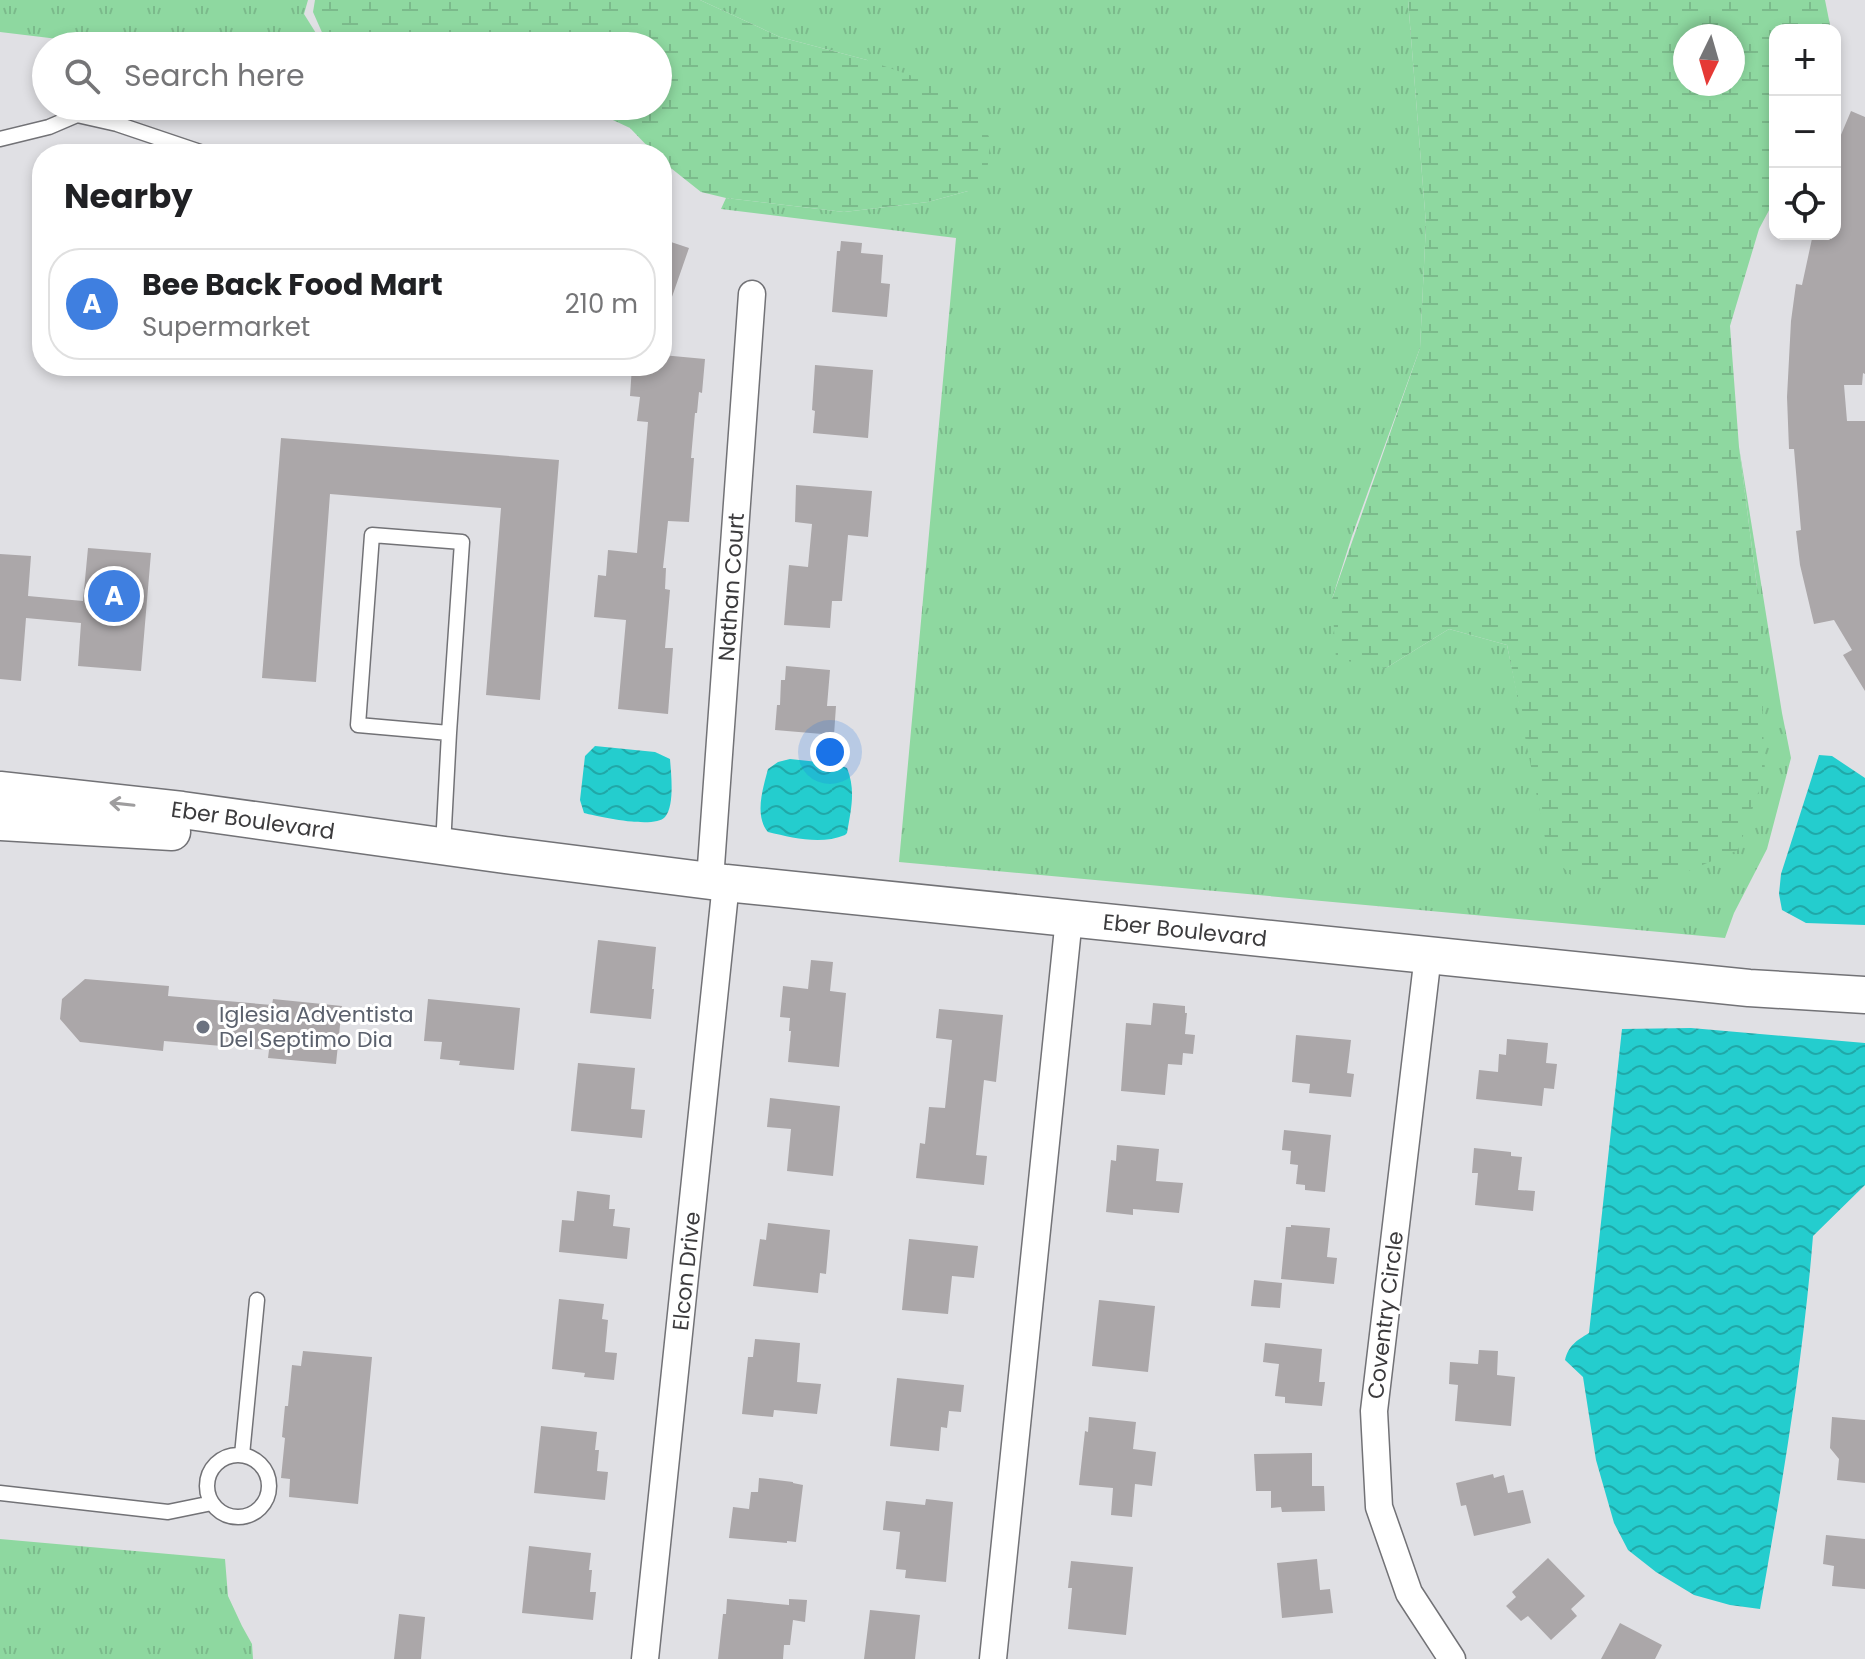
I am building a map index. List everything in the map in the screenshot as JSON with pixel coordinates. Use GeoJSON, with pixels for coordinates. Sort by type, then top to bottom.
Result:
{"type":"FeatureCollection","features":[{"type":"Feature","properties":{"kind":"street","name":"Nathan Court"},"geometry":{"type":"LineString","coordinates":[[718,882],[752,294]]}},
{"type":"Feature","properties":{"kind":"street","name":"Eber Boulevard"},"geometry":{"type":"LineString","coordinates":[[0,790],[182,810],[718,882],[1749,988],[1865,995]]}},
{"type":"Feature","properties":{"kind":"street","name":"Eber Boulevard"},"geometry":{"type":"LineString","coordinates":[[0,822],[505,855]]}},
{"type":"Feature","properties":{"kind":"street","name":"Elcon Drive"},"geometry":{"type":"LineString","coordinates":[[645,1659],[718,882]]}},
{"type":"Feature","properties":{"kind":"street"},"geometry":{"type":"LineString","coordinates":[[993,1659],[1069,918]]}},
{"type":"Feature","properties":{"kind":"street","name":"Coventry Circle"},"geometry":{"type":"LineString","coordinates":[[1428,955],[1374,1411],[1379,1507],[1409,1593],[1452,1659]]}},
{"type":"Feature","properties":{"kind":"lane"},"geometry":{"type":"LineString","coordinates":[[0,139],[65,120]]}},
{"type":"Feature","properties":{"kind":"lane"},"geometry":{"type":"LineString","coordinates":[[99,120],[176,144]]}},
{"type":"Feature","properties":{"kind":"lane"},"geometry":{"type":"LineString","coordinates":[[443,846],[462,542],[372,535],[358,725],[449,733]]}},
{"type":"Feature","properties":{"kind":"lane"},"geometry":{"type":"LineString","coordinates":[[242,1455],[257,1300]]}},
{"type":"Feature","properties":{"kind":"lane"},"geometry":{"type":"LineString","coordinates":[[242,1455],[262,1465],[269,1484],[264,1503],[248,1515],[238,1517],[228,1515],[212,1503],[207,1483],[216,1464],[224,1458],[242,1455]]}},
{"type":"Feature","properties":{"kind":"lane"},"geometry":{"type":"LineString","coordinates":[[0,1493],[168,1512],[212,1503]]}},
{"type":"Feature","properties":{"kind":"green space"},"geometry":{"type":"Polygon","coordinates":[[[0,0],[308,0],[304,14],[315,32],[32,32],[32,36],[0,32],[0,0]]]}},
{"type":"Feature","properties":{"kind":"green space"},"geometry":{"type":"Polygon","coordinates":[[[315,0],[700,0],[780,37],[867,60],[935,84],[977,112],[990,139],[987,175],[968,191],[928,202],[844,212],[726,198],[701,192],[672,169],[672,144],[645,144],[630,128],[613,120],[672,120],[672,32],[322,32],[313,12],[315,0]]]}},
{"type":"Feature","properties":{"kind":"green space"},"geometry":{"type":"Polygon","coordinates":[[[700,0],[1408,0],[1426,224],[1420,348],[1332,599],[1386,668],[1449,629],[1507,645],[1528,746],[1757,587],[1739,447],[1791,758],[1767,849],[1734,913],[1725,938],[899,862],[956,238],[721,209],[726,198],[844,212],[928,202],[968,191],[867,60],[780,37],[700,0]]]}},
{"type":"Feature","properties":{"kind":"green space"},"geometry":{"type":"Polygon","coordinates":[[[1408,0],[1825,0],[1830,24],[1769,24],[1769,210],[1759,229],[1730,326],[1739,447],[1757,587],[1765,773],[1738,850],[1650,887],[1571,875],[1548,853],[1507,645],[1449,629],[1386,668],[1336,659],[1332,599],[1420,348],[1426,224],[1408,0]]]}},
{"type":"Feature","properties":{"kind":"green space"},"geometry":{"type":"Polygon","coordinates":[[[0,1539],[225,1559],[228,1596],[252,1644],[253,1659],[0,1659],[0,1539]]]}},
{"type":"Feature","properties":{"kind":"water"},"geometry":{"type":"Polygon","coordinates":[[[595,746],[655,752],[670,759],[671,797],[665,817],[639,822],[584,813],[580,800],[585,756],[595,746]]]}},
{"type":"Feature","properties":{"kind":"water"},"geometry":{"type":"Polygon","coordinates":[[[1819,755],[1832,756],[1865,778],[1865,925],[1806,923],[1782,910],[1779,894],[1781,874],[1819,755]]]}},
{"type":"Feature","properties":{"kind":"water"},"geometry":{"type":"Polygon","coordinates":[[[790,759],[847,768],[852,800],[845,835],[817,840],[768,832],[761,818],[761,810],[768,769],[790,759]]]}},
{"type":"Feature","properties":{"kind":"water"},"geometry":{"type":"Polygon","coordinates":[[[1691,1028],[1865,1043],[1865,1185],[1813,1236],[1791,1423],[1760,1609],[1694,1595],[1656,1572],[1628,1550],[1614,1523],[1596,1460],[1583,1377],[1565,1360],[1574,1344],[1589,1333],[1622,1029],[1691,1028]]]}},
{"type":"Feature","properties":{"kind":"building"},"geometry":{"type":"Polygon","coordinates":[[[1851,111],[1865,117],[1865,374],[1862,385],[1844,385],[1847,421],[1865,421],[1865,691],[1843,655],[1852,650],[1834,620],[1814,624],[1800,565],[1796,531],[1801,530],[1794,449],[1789,449],[1787,397],[1796,284],[1802,285],[1812,240],[1841,240],[1841,135],[1851,111]]]}},
{"type":"Feature","properties":{"kind":"building"},"geometry":{"type":"Polygon","coordinates":[[[841,241],[862,243],[861,253],[883,255],[881,283],[890,284],[887,317],[832,312],[837,251],[840,251],[841,241]]]}},
{"type":"Feature","properties":{"kind":"building"},"geometry":{"type":"Polygon","coordinates":[[[672,242],[689,248],[672,297],[672,242]]]}},
{"type":"Feature","properties":{"kind":"building"},"geometry":{"type":"Polygon","coordinates":[[[672,356],[705,359],[702,393],[699,392],[695,413],[689,522],[668,521],[663,568],[666,568],[665,589],[670,590],[665,648],[673,648],[668,714],[618,709],[626,620],[594,617],[598,575],[606,576],[608,550],[637,553],[648,422],[637,421],[640,397],[630,396],[631,376],[672,376],[672,356]]]}},
{"type":"Feature","properties":{"kind":"building"},"geometry":{"type":"Polygon","coordinates":[[[815,365],[873,370],[868,438],[813,433],[815,365]]]}},
{"type":"Feature","properties":{"kind":"building"},"geometry":{"type":"Polygon","coordinates":[[[281,438],[559,460],[540,700],[486,695],[501,508],[330,494],[316,682],[262,678],[281,438]]]}},
{"type":"Feature","properties":{"kind":"building"},"geometry":{"type":"Polygon","coordinates":[[[796,485],[872,491],[868,537],[848,535],[842,601],[832,601],[830,628],[784,625],[789,565],[808,567],[812,524],[795,522],[796,485]]]}},
{"type":"Feature","properties":{"kind":"building"},"geometry":{"type":"Polygon","coordinates":[[[88,548],[151,553],[141,671],[78,666],[81,623],[26,618],[21,681],[0,679],[0,554],[31,556],[28,596],[83,601],[88,548]]]}},
{"type":"Feature","properties":{"kind":"building"},"geometry":{"type":"Polygon","coordinates":[[[786,666],[830,670],[827,706],[836,706],[834,735],[775,730],[781,680],[785,680],[786,666]]]}},
{"type":"Feature","properties":{"kind":"building"},"geometry":{"type":"Polygon","coordinates":[[[598,940],[656,947],[651,1019],[590,1013],[598,940]]]}},
{"type":"Feature","properties":{"kind":"building"},"geometry":{"type":"Polygon","coordinates":[[[811,960],[833,962],[830,991],[846,993],[839,1067],[788,1062],[790,1018],[780,1017],[783,986],[808,989],[811,960]]]}},
{"type":"Feature","properties":{"kind":"building","name":"Iglesia Adventista Del Septimo Dia"},"geometry":{"type":"Polygon","coordinates":[[[85,979],[169,986],[168,996],[272,1005],[273,999],[342,1006],[336,1064],[268,1058],[269,1050],[164,1041],[163,1051],[80,1042],[60,1019],[62,999],[85,979]]]}},
{"type":"Feature","properties":{"kind":"building"},"geometry":{"type":"Polygon","coordinates":[[[428,999],[520,1008],[514,1070],[459,1065],[460,1061],[440,1059],[442,1042],[424,1041],[428,999]]]}},
{"type":"Feature","properties":{"kind":"building"},"geometry":{"type":"Polygon","coordinates":[[[1153,1003],[1185,1006],[1185,1034],[1195,1035],[1193,1054],[1183,1053],[1182,1065],[1168,1064],[1165,1095],[1121,1091],[1126,1023],[1151,1025],[1153,1003]]]}},
{"type":"Feature","properties":{"kind":"building"},"geometry":{"type":"Polygon","coordinates":[[[939,1009],[1003,1015],[996,1082],[984,1080],[976,1155],[987,1156],[984,1185],[916,1178],[920,1143],[925,1144],[929,1107],[945,1108],[952,1040],[936,1038],[939,1009]]]}},
{"type":"Feature","properties":{"kind":"building"},"geometry":{"type":"Polygon","coordinates":[[[1296,1035],[1351,1040],[1347,1073],[1354,1074],[1351,1097],[1309,1093],[1310,1084],[1292,1082],[1296,1035]]]}},
{"type":"Feature","properties":{"kind":"building"},"geometry":{"type":"Polygon","coordinates":[[[1507,1039],[1548,1043],[1546,1063],[1557,1064],[1554,1089],[1544,1088],[1542,1106],[1476,1099],[1479,1070],[1498,1072],[1499,1054],[1506,1055],[1507,1039]]]}},
{"type":"Feature","properties":{"kind":"building"},"geometry":{"type":"Polygon","coordinates":[[[578,1063],[635,1068],[631,1109],[645,1110],[642,1138],[571,1131],[578,1063]]]}},
{"type":"Feature","properties":{"kind":"building"},"geometry":{"type":"Polygon","coordinates":[[[770,1098],[840,1106],[833,1176],[787,1171],[791,1129],[767,1127],[770,1098]]]}},
{"type":"Feature","properties":{"kind":"building"},"geometry":{"type":"Polygon","coordinates":[[[1284,1130],[1331,1135],[1325,1192],[1305,1190],[1305,1185],[1296,1184],[1298,1165],[1290,1164],[1291,1151],[1282,1150],[1284,1130]]]}},
{"type":"Feature","properties":{"kind":"building"},"geometry":{"type":"Polygon","coordinates":[[[1117,1145],[1159,1149],[1156,1181],[1183,1183],[1179,1213],[1133,1209],[1133,1215],[1106,1212],[1111,1160],[1116,1161],[1117,1145]]]}},
{"type":"Feature","properties":{"kind":"building"},"geometry":{"type":"Polygon","coordinates":[[[1474,1148],[1511,1152],[1511,1156],[1522,1157],[1518,1190],[1535,1191],[1533,1211],[1475,1205],[1478,1173],[1472,1173],[1474,1148]]]}},
{"type":"Feature","properties":{"kind":"building"},"geometry":{"type":"Polygon","coordinates":[[[577,1191],[610,1195],[609,1209],[615,1209],[613,1226],[630,1228],[627,1259],[559,1252],[562,1220],[574,1221],[577,1191]]]}},
{"type":"Feature","properties":{"kind":"building"},"geometry":{"type":"Polygon","coordinates":[[[768,1223],[830,1230],[826,1274],[820,1273],[818,1293],[753,1286],[760,1239],[766,1240],[768,1223]]]}},
{"type":"Feature","properties":{"kind":"building"},"geometry":{"type":"Polygon","coordinates":[[[1286,1227],[1330,1228],[1327,1257],[1337,1258],[1334,1284],[1281,1279],[1286,1227]]]}},
{"type":"Feature","properties":{"kind":"building"},"geometry":{"type":"Polygon","coordinates":[[[909,1239],[978,1246],[974,1278],[952,1276],[948,1314],[902,1310],[909,1239]]]}},
{"type":"Feature","properties":{"kind":"building"},"geometry":{"type":"Polygon","coordinates":[[[1254,1280],[1282,1283],[1280,1308],[1251,1306],[1254,1280]]]}},
{"type":"Feature","properties":{"kind":"building"},"geometry":{"type":"Polygon","coordinates":[[[559,1299],[604,1304],[602,1319],[608,1320],[605,1352],[617,1353],[614,1380],[552,1369],[559,1299]]]}},
{"type":"Feature","properties":{"kind":"building"},"geometry":{"type":"Polygon","coordinates":[[[1099,1300],[1155,1306],[1148,1372],[1092,1366],[1099,1300]]]}},
{"type":"Feature","properties":{"kind":"building"},"geometry":{"type":"Polygon","coordinates":[[[755,1339],[800,1343],[797,1382],[821,1384],[817,1414],[774,1410],[773,1417],[742,1414],[748,1357],[753,1357],[755,1339]]]}},
{"type":"Feature","properties":{"kind":"building"},"geometry":{"type":"Polygon","coordinates":[[[1265,1343],[1322,1349],[1319,1382],[1325,1382],[1322,1406],[1285,1403],[1285,1397],[1275,1396],[1279,1364],[1263,1362],[1265,1343]]]}},
{"type":"Feature","properties":{"kind":"building"},"geometry":{"type":"Polygon","coordinates":[[[1479,1350],[1498,1351],[1497,1375],[1515,1377],[1511,1426],[1455,1421],[1458,1385],[1449,1384],[1450,1362],[1478,1364],[1479,1350]]]}},
{"type":"Feature","properties":{"kind":"building"},"geometry":{"type":"Polygon","coordinates":[[[303,1351],[372,1357],[358,1504],[289,1497],[290,1479],[281,1478],[285,1406],[288,1406],[292,1365],[301,1366],[303,1351]]]}},
{"type":"Feature","properties":{"kind":"building"},"geometry":{"type":"Polygon","coordinates":[[[897,1378],[964,1385],[961,1412],[949,1411],[947,1428],[941,1427],[939,1451],[890,1446],[897,1378]]]}},
{"type":"Feature","properties":{"kind":"building"},"geometry":{"type":"Polygon","coordinates":[[[1089,1417],[1136,1422],[1133,1449],[1156,1452],[1152,1486],[1135,1484],[1132,1517],[1111,1515],[1113,1488],[1079,1485],[1089,1417]]]}},
{"type":"Feature","properties":{"kind":"building"},"geometry":{"type":"Polygon","coordinates":[[[1832,1417],[1865,1420],[1865,1483],[1837,1480],[1839,1459],[1830,1448],[1832,1417]]]}},
{"type":"Feature","properties":{"kind":"building"},"geometry":{"type":"Polygon","coordinates":[[[541,1426],[597,1432],[597,1471],[608,1472],[605,1500],[534,1493],[541,1426]]]}},
{"type":"Feature","properties":{"kind":"building"},"geometry":{"type":"Polygon","coordinates":[[[1312,1453],[1312,1486],[1324,1486],[1325,1511],[1282,1512],[1281,1507],[1271,1508],[1271,1491],[1256,1491],[1254,1454],[1312,1453]]]}},
{"type":"Feature","properties":{"kind":"building"},"geometry":{"type":"Polygon","coordinates":[[[1493,1474],[1494,1478],[1504,1475],[1508,1493],[1523,1490],[1531,1523],[1474,1536],[1466,1505],[1461,1506],[1456,1483],[1493,1474]]]}},
{"type":"Feature","properties":{"kind":"building"},"geometry":{"type":"Polygon","coordinates":[[[759,1478],[803,1485],[796,1542],[729,1538],[733,1507],[749,1509],[751,1492],[758,1492],[759,1478]]]}},
{"type":"Feature","properties":{"kind":"building"},"geometry":{"type":"Polygon","coordinates":[[[926,1499],[953,1502],[946,1582],[905,1578],[906,1570],[896,1569],[900,1532],[883,1530],[886,1501],[925,1505],[926,1499]]]}},
{"type":"Feature","properties":{"kind":"building"},"geometry":{"type":"Polygon","coordinates":[[[1826,1535],[1865,1539],[1865,1589],[1832,1586],[1834,1566],[1823,1564],[1826,1535]]]}},
{"type":"Feature","properties":{"kind":"building"},"geometry":{"type":"Polygon","coordinates":[[[529,1546],[591,1553],[590,1592],[596,1592],[593,1620],[522,1613],[529,1546]]]}},
{"type":"Feature","properties":{"kind":"building"},"geometry":{"type":"Polygon","coordinates":[[[1548,1558],[1585,1596],[1571,1609],[1577,1616],[1551,1640],[1528,1616],[1521,1621],[1506,1606],[1516,1597],[1512,1592],[1548,1558]]]}},
{"type":"Feature","properties":{"kind":"building"},"geometry":{"type":"Polygon","coordinates":[[[1317,1559],[1320,1590],[1330,1589],[1333,1613],[1282,1618],[1277,1563],[1317,1559]]]}},
{"type":"Feature","properties":{"kind":"building"},"geometry":{"type":"Polygon","coordinates":[[[1071,1561],[1133,1567],[1126,1635],[1068,1629],[1071,1561]]]}},
{"type":"Feature","properties":{"kind":"building"},"geometry":{"type":"Polygon","coordinates":[[[727,1599],[789,1605],[789,1599],[807,1600],[805,1622],[793,1620],[790,1645],[784,1645],[783,1659],[718,1659],[727,1599]]]}},
{"type":"Feature","properties":{"kind":"building"},"geometry":{"type":"Polygon","coordinates":[[[870,1610],[920,1615],[915,1659],[864,1659],[870,1610]]]}},
{"type":"Feature","properties":{"kind":"building"},"geometry":{"type":"Polygon","coordinates":[[[399,1614],[425,1617],[421,1659],[394,1659],[399,1614]]]}},
{"type":"Feature","properties":{"kind":"building"},"geometry":{"type":"Polygon","coordinates":[[[1620,1623],[1662,1645],[1655,1659],[1601,1659],[1620,1623]]]}},
{"type":"Feature","properties":{"kind":"place","name":"Bee Back Food Mart"},"geometry":{"type":"Point","coordinates":[114,596]}},
{"type":"Feature","properties":{"kind":"place","name":"Iglesia Adventista Del Septimo Dia"},"geometry":{"type":"Point","coordinates":[203,1027]}}]}
